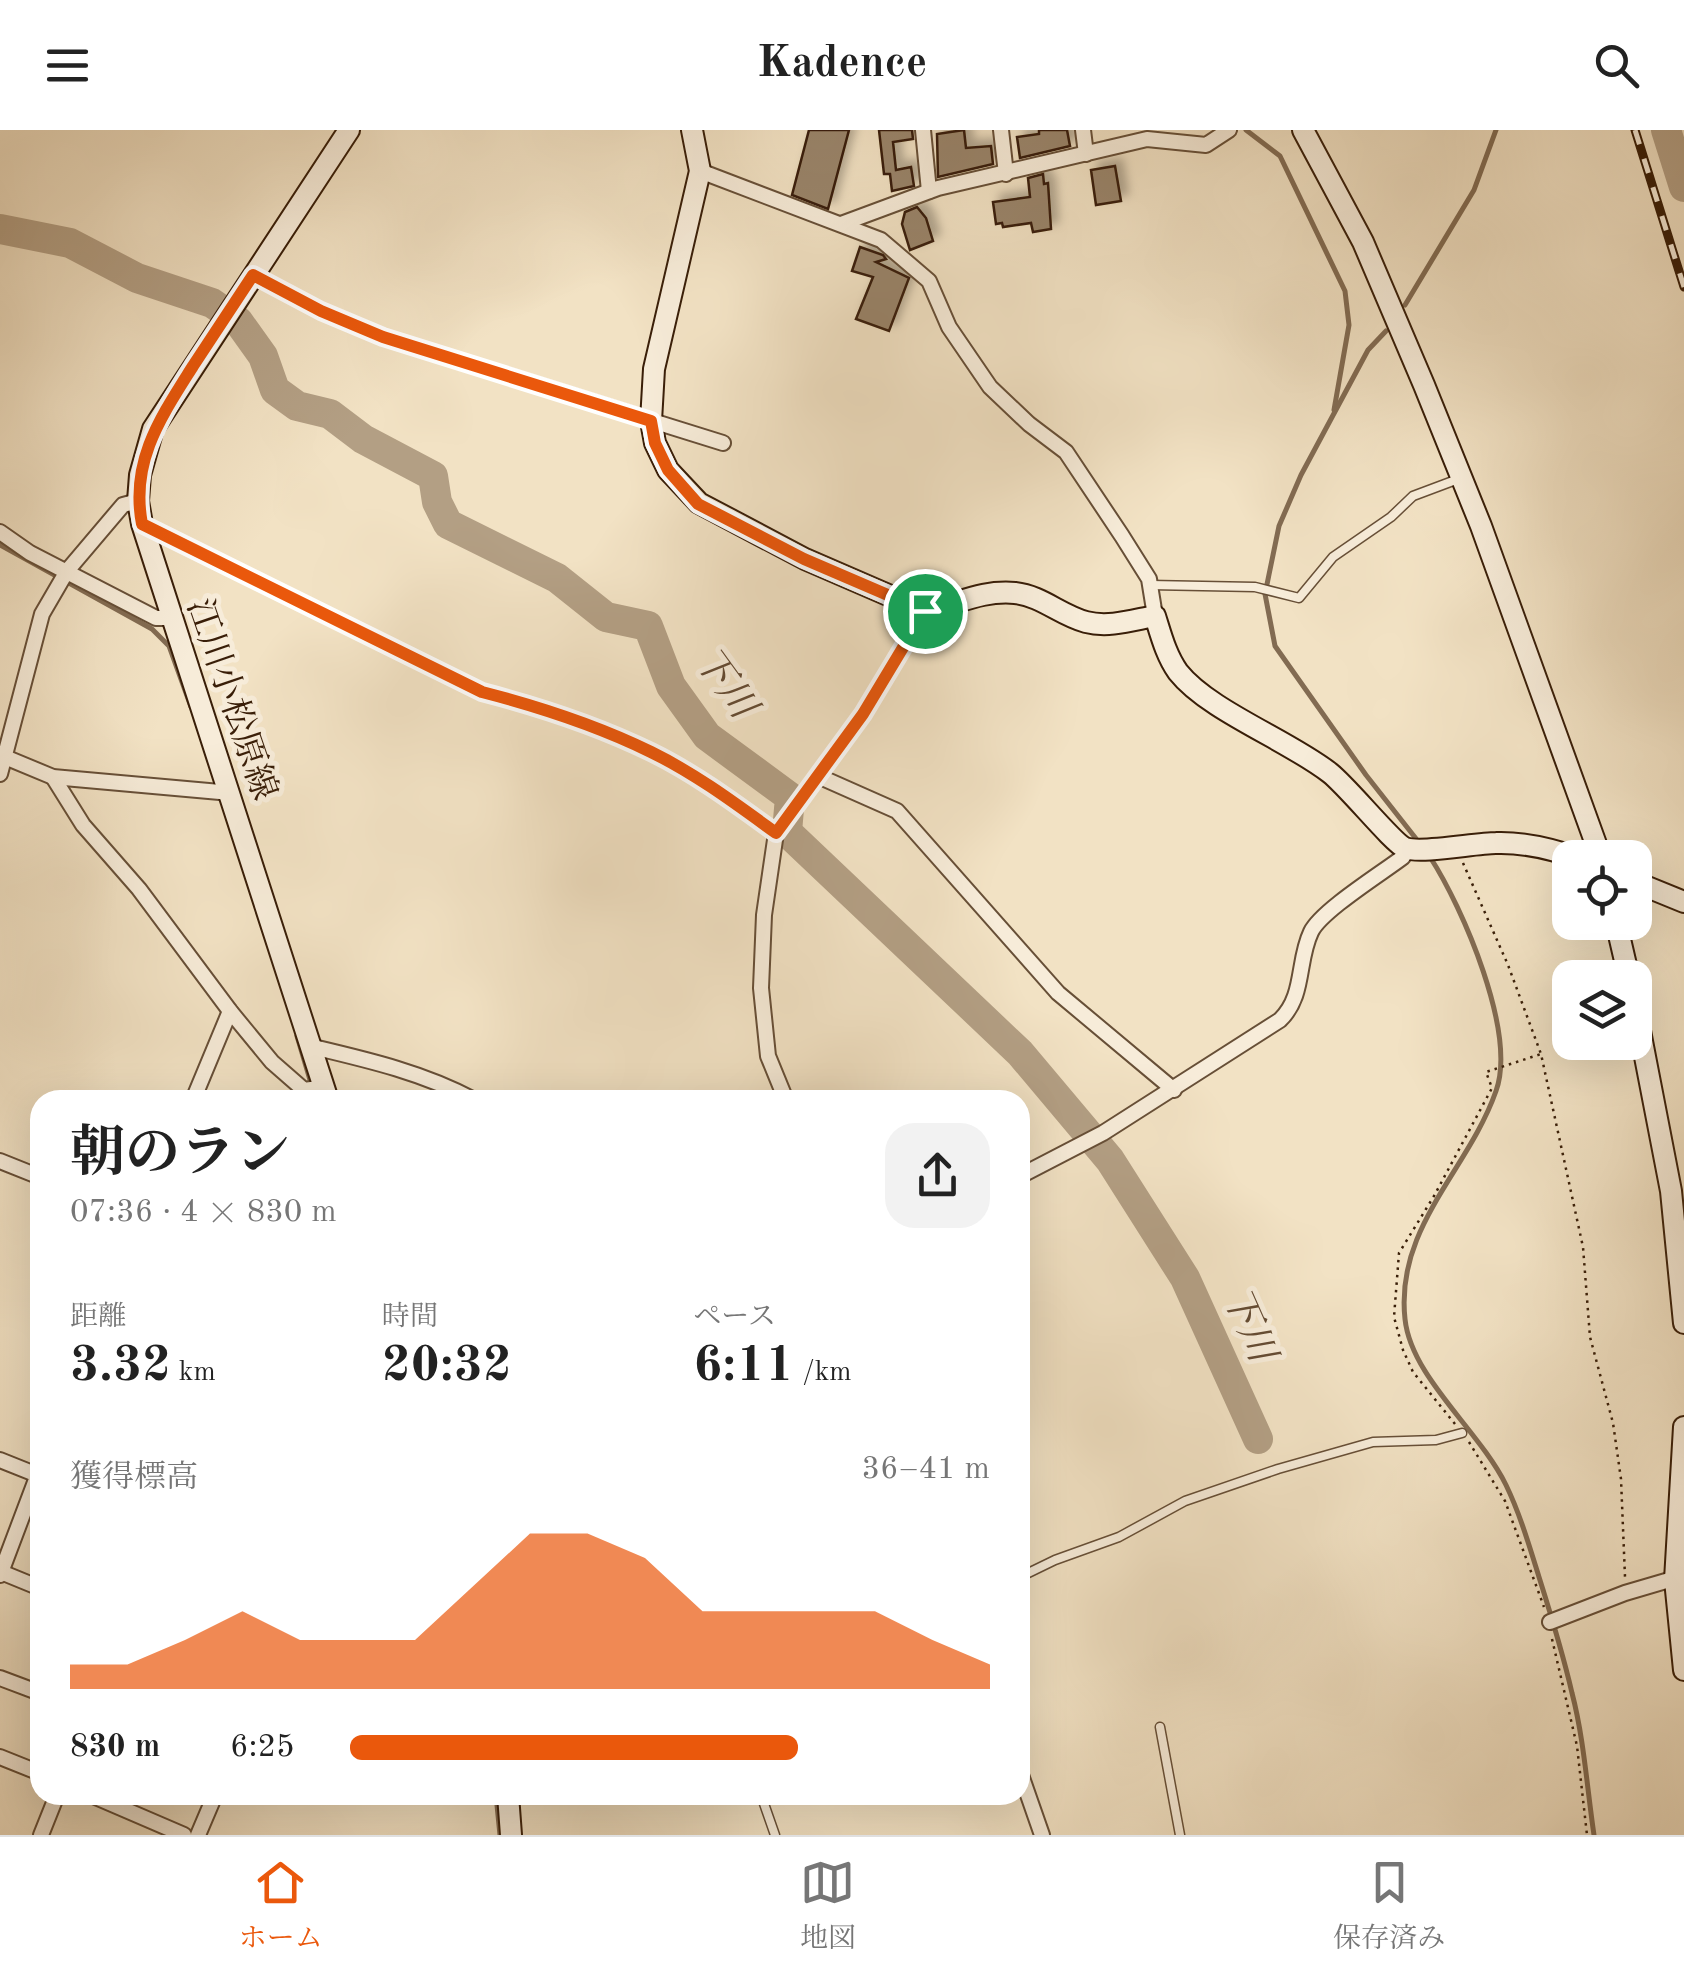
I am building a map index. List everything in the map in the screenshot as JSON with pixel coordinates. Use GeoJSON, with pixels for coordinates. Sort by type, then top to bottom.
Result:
{"type":"FeatureCollection","features":[{"type":"Feature","properties":{"kind":"main road","name":"江川小松原線"},"geometry":{"type":"LineString","coordinates":[[326,1090],[170,618],[138,501],[142,465],[154,429],[350,130]]}},
{"type":"Feature","properties":{"kind":"main road"},"geometry":{"type":"LineString","coordinates":[[692,130],[700,171],[654,369],[651,421],[655,443],[668,470],[698,504],[804,559],[925,611],[971,595],[1010,593],[1036,596],[1087,623],[1110,625],[1155,616],[1167,652],[1180,674],[1227,711],[1305,754],[1348,787],[1399,844],[1406,848],[1500,842],[1552,850]]}},
{"type":"Feature","properties":{"kind":"main road"},"geometry":{"type":"LineString","coordinates":[[1303,130],[1363,242],[1462,478],[1596,840]]}},
{"type":"Feature","properties":{"kind":"main road"},"geometry":{"type":"LineString","coordinates":[[1652,889],[1684,902]]}},
{"type":"Feature","properties":{"kind":"main road"},"geometry":{"type":"LineString","coordinates":[[1646,1060],[1681,1251],[1684,1323]]}},
{"type":"Feature","properties":{"kind":"main road"},"geometry":{"type":"LineString","coordinates":[[1684,1427],[1680,1578],[1684,1670]]}},
{"type":"Feature","properties":{"kind":"main road"},"geometry":{"type":"LineString","coordinates":[[509,1805],[511,1835]]}},
{"type":"Feature","properties":{"kind":"street"},"geometry":{"type":"LineString","coordinates":[[923,130],[929,191]]}},
{"type":"Feature","properties":{"kind":"street"},"geometry":{"type":"LineString","coordinates":[[1001,130],[1006,174]]}},
{"type":"Feature","properties":{"kind":"street"},"geometry":{"type":"LineString","coordinates":[[1083,130],[1086,154]]}},
{"type":"Feature","properties":{"kind":"street"},"geometry":{"type":"LineString","coordinates":[[841,224],[929,191],[1147,139],[1206,144],[1229,130]]}},
{"type":"Feature","properties":{"kind":"street"},"geometry":{"type":"LineString","coordinates":[[700,171],[881,240],[928,281],[949,326],[990,387],[1028,424],[1066,452],[1150,585],[1155,616]]}},
{"type":"Feature","properties":{"kind":"street"},"geometry":{"type":"LineString","coordinates":[[253,275],[321,311],[383,337],[723,443]]}},
{"type":"Feature","properties":{"kind":"street"},"geometry":{"type":"LineString","coordinates":[[0,774],[42,614],[67,571],[123,506],[138,501]]}},
{"type":"Feature","properties":{"kind":"street"},"geometry":{"type":"LineString","coordinates":[[142,524],[482,692],[537,706],[652,752],[706,783],[776,833]]}},
{"type":"Feature","properties":{"kind":"street"},"geometry":{"type":"LineString","coordinates":[[0,532],[30,553],[156,618],[170,618]]}},
{"type":"Feature","properties":{"kind":"street"},"geometry":{"type":"LineString","coordinates":[[2,756],[52,777],[230,793]]}},
{"type":"Feature","properties":{"kind":"street"},"geometry":{"type":"LineString","coordinates":[[782,1090],[768,1056],[761,988],[764,915],[776,833],[818,776],[897,811],[1058,992],[1174,1090]]}},
{"type":"Feature","properties":{"kind":"street"},"geometry":{"type":"LineString","coordinates":[[52,777],[83,824],[139,889],[230,1011],[272,1062],[304,1090]]}},
{"type":"Feature","properties":{"kind":"street"},"geometry":{"type":"LineString","coordinates":[[1030,1171],[1174,1090],[1291,1009],[1311,932],[1322,918],[1403,857],[1406,848]]}},
{"type":"Feature","properties":{"kind":"street"},"geometry":{"type":"LineString","coordinates":[[197,1090],[230,1011]]}},
{"type":"Feature","properties":{"kind":"street"},"geometry":{"type":"LineString","coordinates":[[313,1047],[378,1062],[456,1090]]}},
{"type":"Feature","properties":{"kind":"street"},"geometry":{"type":"LineString","coordinates":[[0,1161],[30,1173]]}},
{"type":"Feature","properties":{"kind":"street"},"geometry":{"type":"LineString","coordinates":[[0,1460],[30,1471]]}},
{"type":"Feature","properties":{"kind":"street"},"geometry":{"type":"LineString","coordinates":[[30,1497],[0,1574],[30,1584]]}},
{"type":"Feature","properties":{"kind":"street"},"geometry":{"type":"LineString","coordinates":[[1550,1622],[1625,1593],[1680,1578]]}},
{"type":"Feature","properties":{"kind":"street"},"geometry":{"type":"LineString","coordinates":[[0,1678],[30,1689]]}},
{"type":"Feature","properties":{"kind":"street"},"geometry":{"type":"LineString","coordinates":[[0,1757],[30,1770]]}},
{"type":"Feature","properties":{"kind":"street"},"geometry":{"type":"LineString","coordinates":[[1030,1801],[1042,1835]]}},
{"type":"Feature","properties":{"kind":"street"},"geometry":{"type":"LineString","coordinates":[[41,1835],[53,1805]]}},
{"type":"Feature","properties":{"kind":"street"},"geometry":{"type":"LineString","coordinates":[[114,1805],[184,1835]]}},
{"type":"Feature","properties":{"kind":"street"},"geometry":{"type":"LineString","coordinates":[[198,1835],[210,1805]]}},
{"type":"Feature","properties":{"kind":"lane"},"geometry":{"type":"LineString","coordinates":[[1150,585],[1256,587],[1299,598],[1333,558],[1391,517],[1413,496],[1462,478]]}},
{"type":"Feature","properties":{"kind":"lane"},"geometry":{"type":"LineString","coordinates":[[1030,1573],[1120,1537],[1184,1501],[1278,1468],[1373,1442],[1436,1440],[1462,1433]]}},
{"type":"Feature","properties":{"kind":"lane"},"geometry":{"type":"LineString","coordinates":[[1160,1727],[1180,1835]]}},
{"type":"Feature","properties":{"kind":"lane"},"geometry":{"type":"LineString","coordinates":[[764,1805],[775,1835]]}},
{"type":"Feature","properties":{"kind":"path"},"geometry":{"type":"LineString","coordinates":[[818,776],[863,714],[925,611]]}},
{"type":"Feature","properties":{"kind":"path"},"geometry":{"type":"LineString","coordinates":[[1455,845],[1541,1054],[1583,1247],[1590,1337],[1612,1423],[1620,1479],[1625,1593]]}},
{"type":"Feature","properties":{"kind":"path"},"geometry":{"type":"LineString","coordinates":[[1541,1054],[1486,1072],[1492,1088],[1399,1253],[1394,1317],[1414,1372],[1462,1433],[1505,1501],[1550,1622],[1577,1746],[1588,1835]]}},
{"type":"Feature","properties":{"kind":"building"},"geometry":{"type":"Polygon","coordinates":[[[809,130],[849,130],[828,209],[792,195],[809,130]]]}},
{"type":"Feature","properties":{"kind":"building"},"geometry":{"type":"Polygon","coordinates":[[[879,130],[912,130],[913,139],[893,142],[896,170],[911,167],[914,186],[892,191],[890,174],[884,174],[879,130]]]}},
{"type":"Feature","properties":{"kind":"building"},"geometry":{"type":"Polygon","coordinates":[[[964,130],[966,148],[991,146],[993,164],[938,177],[937,134],[964,130]]]}},
{"type":"Feature","properties":{"kind":"building"},"geometry":{"type":"Polygon","coordinates":[[[1039,130],[1067,130],[1070,146],[1020,158],[1017,137],[1039,134],[1039,130]]]}},
{"type":"Feature","properties":{"kind":"building"},"geometry":{"type":"Polygon","coordinates":[[[1115,166],[1121,201],[1096,205],[1091,170],[1115,166]]]}},
{"type":"Feature","properties":{"kind":"building"},"geometry":{"type":"Polygon","coordinates":[[[1043,174],[1044,184],[1048,183],[1051,229],[1033,232],[1031,223],[1003,227],[1002,223],[996,224],[993,202],[1030,197],[1028,178],[1043,174]]]}},
{"type":"Feature","properties":{"kind":"building"},"geometry":{"type":"Polygon","coordinates":[[[917,207],[926,218],[933,241],[910,250],[902,224],[905,212],[917,207]]]}},
{"type":"Feature","properties":{"kind":"building"},"geometry":{"type":"Polygon","coordinates":[[[860,247],[883,255],[886,259],[876,262],[909,278],[889,331],[856,319],[873,277],[852,271],[860,247]]]}},
{"type":"Feature","properties":{"kind":"waterway"},"geometry":{"type":"LineString","coordinates":[[1246,130],[1280,156],[1345,291],[1349,325],[1334,410]]}},
{"type":"Feature","properties":{"kind":"waterway"},"geometry":{"type":"LineString","coordinates":[[1405,305],[1474,190],[1496,130]]}},
{"type":"Feature","properties":{"kind":"waterway"},"geometry":{"type":"LineString","coordinates":[[1666,130],[1684,187]]}},
{"type":"Feature","properties":{"kind":"waterway","name":"下川"},"geometry":{"type":"LineString","coordinates":[[0,229],[70,243],[137,278],[212,303],[238,321],[263,356],[275,390],[297,406],[330,414],[363,439],[433,476],[437,502],[448,524],[557,578],[606,617],[648,626],[671,686],[707,736],[790,797],[787,832],[1020,1053],[1110,1160],[1185,1278],[1258,1439]]}},
{"type":"Feature","properties":{"kind":"waterway"},"geometry":{"type":"LineString","coordinates":[[1386,331],[1368,350],[1301,475],[1279,526],[1265,594],[1275,646],[1421,845]]}},
{"type":"Feature","properties":{"kind":"waterway"},"geometry":{"type":"LineString","coordinates":[[0,545],[152,629],[169,646],[191,707]]}},
{"type":"Feature","properties":{"kind":"waterway"},"geometry":{"type":"LineString","coordinates":[[1430,857],[1457,907],[1483,971],[1493,1005],[1501,1066],[1484,1120],[1436,1200],[1411,1256],[1405,1286],[1405,1319],[1410,1341],[1432,1383],[1494,1464],[1520,1518],[1576,1710],[1594,1835]]}},
{"type":"Feature","properties":{"kind":"waterway"},"geometry":{"type":"LineString","coordinates":[[297,1036],[313,1090]]}},
{"type":"Feature","properties":{"kind":"waterway"},"geometry":{"type":"LineString","coordinates":[[497,1805],[500,1835]]}},
{"type":"Feature","properties":{"kind":"railway"},"geometry":{"type":"LineString","coordinates":[[1635,130],[1684,287]]}},
{"type":"Feature","properties":{"kind":"route"},"geometry":{"type":"LineString","coordinates":[[253,275],[321,311],[383,337],[651,421],[655,443],[668,470],[698,504],[804,559],[925,611],[863,714],[776,833],[706,783],[652,752],[537,706],[482,692],[142,524],[138,501],[144,454],[165,410],[253,275]]}}]}
